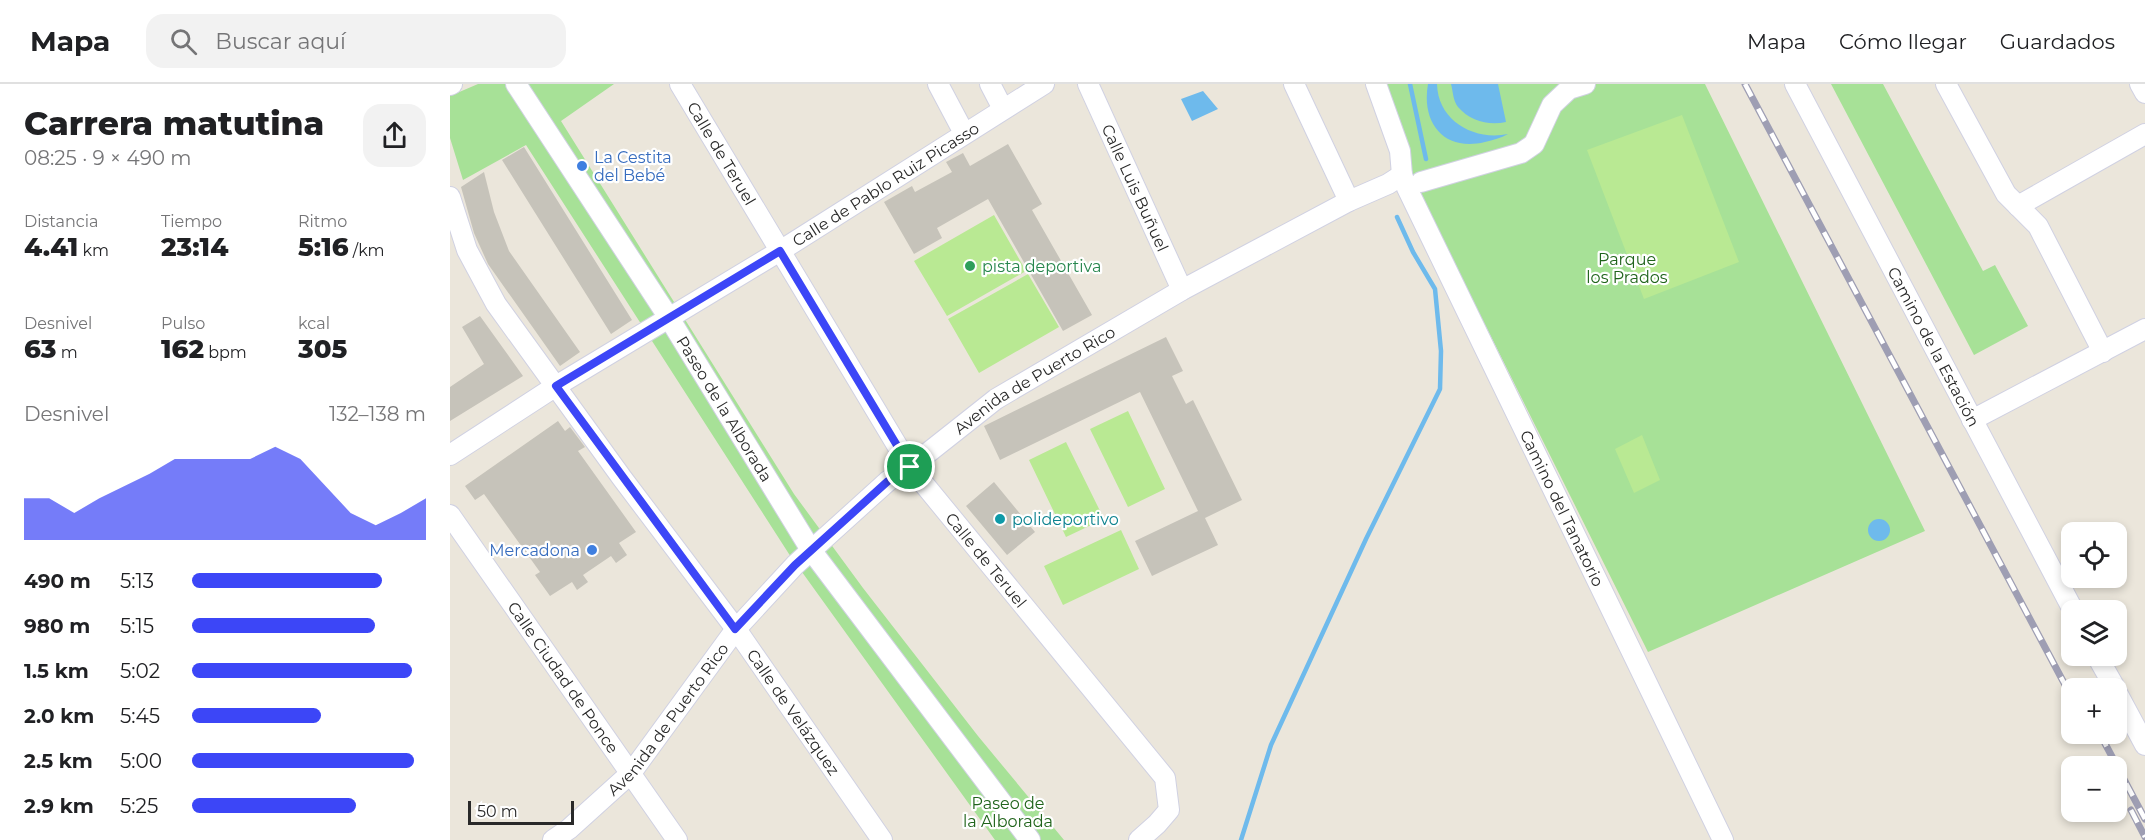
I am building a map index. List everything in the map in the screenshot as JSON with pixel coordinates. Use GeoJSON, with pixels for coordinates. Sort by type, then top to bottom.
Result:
{"type":"FeatureCollection","features":[{"type":"Feature","properties":{"kind":"street","name":"Paseo de la Alborada"},"geometry":{"type":"LineString","coordinates":[[516,84],[669,318],[812,550],[1030,840]]}},
{"type":"Feature","properties":{"kind":"street","name":"Calle de Teruel"},"geometry":{"type":"LineString","coordinates":[[680,84],[910,467],[1165,778],[1169,810],[1139,840]]}},
{"type":"Feature","properties":{"kind":"street"},"geometry":{"type":"LineString","coordinates":[[938,84],[964,133]]}},
{"type":"Feature","properties":{"kind":"street"},"geometry":{"type":"LineString","coordinates":[[990,84],[1003,109]]}},
{"type":"Feature","properties":{"kind":"street","name":"Calle de Pablo Ruiz Picasso"},"geometry":{"type":"LineString","coordinates":[[450,455],[556,386],[780,251],[1044,84]]}},
{"type":"Feature","properties":{"kind":"street","name":"Calle Luis Buñuel"},"geometry":{"type":"LineString","coordinates":[[1088,84],[1182,290]]}},
{"type":"Feature","properties":{"kind":"street"},"geometry":{"type":"LineString","coordinates":[[1294,84],[1349,201]]}},
{"type":"Feature","properties":{"kind":"street","name":"Camino del Tanatorio"},"geometry":{"type":"LineString","coordinates":[[1376,84],[1400,150],[1402,175],[1723,840]]}},
{"type":"Feature","properties":{"kind":"street"},"geometry":{"type":"LineString","coordinates":[[1421,182],[1521,153],[1534,144],[1552,105],[1569,89],[1585,84]]}},
{"type":"Feature","properties":{"kind":"street","name":"Camino de la Estación"},"geometry":{"type":"LineString","coordinates":[[1795,84],[2068,600]]}},
{"type":"Feature","properties":{"kind":"street"},"geometry":{"type":"LineString","coordinates":[[1946,84],[2006,194],[2038,226],[2103,352]]}},
{"type":"Feature","properties":{"kind":"street"},"geometry":{"type":"LineString","coordinates":[[2140,84],[2145,93]]}},
{"type":"Feature","properties":{"kind":"street"},"geometry":{"type":"LineString","coordinates":[[2018,206],[2145,134]]}},
{"type":"Feature","properties":{"kind":"street","name":"Avenida de Puerto Rico"},"geometry":{"type":"LineString","coordinates":[[553,840],[569,829],[631,774],[735,629],[795,565],[888,481],[910,467],[996,399],[1182,290],[1402,175]]}},
{"type":"Feature","properties":{"kind":"street","name":"Calle de Velázquez"},"geometry":{"type":"LineString","coordinates":[[450,197],[467,250],[492,295],[735,629],[882,840]]}},
{"type":"Feature","properties":{"kind":"street"},"geometry":{"type":"LineString","coordinates":[[1972,420],[2145,329]]}},
{"type":"Feature","properties":{"kind":"street","name":"Calle Ciudad de Ponce"},"geometry":{"type":"LineString","coordinates":[[450,515],[678,840]]}},
{"type":"Feature","properties":{"kind":"street"},"geometry":{"type":"LineString","coordinates":[[2127,711],[2145,745]]}},
{"type":"Feature","properties":{"kind":"green space","name":"Paseo de la Alborada"},"geometry":{"type":"Polygon","coordinates":[[[478,84],[614,84],[561,121],[794,494],[863,588],[978,736],[1064,840],[995,840],[789,554],[526,145],[463,180],[450,138],[450,96],[478,84]]]}},
{"type":"Feature","properties":{"kind":"green space","name":"Parque los Prados"},"geometry":{"type":"Polygon","coordinates":[[[1385,84],[1705,84],[1925,531],[1648,652],[1413,180],[1385,84]]]}},
{"type":"Feature","properties":{"kind":"green space"},"geometry":{"type":"Polygon","coordinates":[[[1831,84],[1883,84],[1983,271],[1995,265],[2028,326],[1974,355],[1831,84]]]}},
{"type":"Feature","properties":{"kind":"green space"},"geometry":{"type":"Polygon","coordinates":[[[1682,115],[1739,262],[1644,299],[1587,150],[1682,115]]]}},
{"type":"Feature","properties":{"kind":"green space","name":"pista deportiva"},"geometry":{"type":"Polygon","coordinates":[[[994,215],[1026,271],[947,316],[914,261],[994,215]]]}},
{"type":"Feature","properties":{"kind":"green space","name":"pista deportiva"},"geometry":{"type":"Polygon","coordinates":[[[1028,274],[1059,327],[979,373],[948,319],[1028,274]]]}},
{"type":"Feature","properties":{"kind":"green space"},"geometry":{"type":"Polygon","coordinates":[[[1128,411],[1165,489],[1128,507],[1090,429],[1128,411]]]}},
{"type":"Feature","properties":{"kind":"green space"},"geometry":{"type":"Polygon","coordinates":[[[1642,435],[1660,480],[1634,493],[1615,449],[1642,435]]]}},
{"type":"Feature","properties":{"kind":"green space"},"geometry":{"type":"Polygon","coordinates":[[[1066,442],[1104,519],[1066,537],[1029,460],[1066,442]]]}},
{"type":"Feature","properties":{"kind":"green space"},"geometry":{"type":"Polygon","coordinates":[[[1121,530],[1139,569],[1063,605],[1044,566],[1121,530]]]}},
{"type":"Feature","properties":{"kind":"water"},"geometry":{"type":"Polygon","coordinates":[[[1428,84],[1437,84],[1444,108],[1460,126],[1483,134],[1508,134],[1485,142],[1470,144],[1458,143],[1447,138],[1438,131],[1428,111],[1428,84]]]}},
{"type":"Feature","properties":{"kind":"water"},"geometry":{"type":"Polygon","coordinates":[[[1451,84],[1498,84],[1506,122],[1487,123],[1468,116],[1456,105],[1451,84]]]}},
{"type":"Feature","properties":{"kind":"water"},"geometry":{"type":"Polygon","coordinates":[[[1203,91],[1218,109],[1192,121],[1181,99],[1203,91]]]}},
{"type":"Feature","properties":{"kind":"water"},"geometry":{"type":"Polygon","coordinates":[[[1879,519],[1887,522],[1890,530],[1887,538],[1879,541],[1871,538],[1868,530],[1871,522],[1879,519]]]}},
{"type":"Feature","properties":{"kind":"building"},"geometry":{"type":"Polygon","coordinates":[[[1008,144],[1042,204],[1032,210],[1092,315],[1063,331],[988,199],[937,228],[942,238],[914,254],[884,202],[912,186],[915,192],[952,172],[946,162],[963,153],[970,166],[1008,144]]]}},
{"type":"Feature","properties":{"kind":"building"},"geometry":{"type":"Polygon","coordinates":[[[524,147],[632,320],[611,334],[502,160],[524,147]]]}},
{"type":"Feature","properties":{"kind":"building"},"geometry":{"type":"Polygon","coordinates":[[[484,172],[494,212],[509,251],[580,352],[560,366],[488,264],[474,233],[461,187],[484,172]]]}},
{"type":"Feature","properties":{"kind":"building"},"geometry":{"type":"Polygon","coordinates":[[[480,316],[523,376],[450,421],[450,387],[484,364],[462,327],[480,316]]]}},
{"type":"Feature","properties":{"kind":"building"},"geometry":{"type":"Polygon","coordinates":[[[1166,337],[1183,371],[1172,376],[1186,404],[1193,400],[1242,500],[1205,518],[1218,545],[1152,576],[1135,541],[1198,511],[1140,392],[1000,460],[984,426],[1166,337]]]}},
{"type":"Feature","properties":{"kind":"building"},"geometry":{"type":"Polygon","coordinates":[[[558,421],[565,431],[570,427],[585,447],[578,451],[636,532],[619,543],[627,555],[616,563],[611,556],[583,575],[588,582],[577,590],[572,582],[550,596],[535,575],[540,572],[484,494],[475,500],[465,486],[558,421]]]}},
{"type":"Feature","properties":{"kind":"building","name":"polideportivo"},"geometry":{"type":"Polygon","coordinates":[[[994,482],[1035,532],[1007,555],[966,506],[994,482]]]}},
{"type":"Feature","properties":{"kind":"waterway"},"geometry":{"type":"LineString","coordinates":[[1410,84],[1426,159]]}},
{"type":"Feature","properties":{"kind":"waterway"},"geometry":{"type":"LineString","coordinates":[[1241,840],[1271,745],[1366,539],[1440,389],[1441,351],[1435,289],[1413,252],[1397,217]]}},
{"type":"Feature","properties":{"kind":"railway"},"geometry":{"type":"LineString","coordinates":[[1745,84],[2061,678]]}},
{"type":"Feature","properties":{"kind":"railway"},"geometry":{"type":"LineString","coordinates":[[2105,744],[2145,819]]}},
{"type":"Feature","properties":{"kind":"railway"},"geometry":{"type":"LineString","coordinates":[[2131,810],[2145,837]]}},
{"type":"Feature","properties":{"kind":"place","name":"La Cestita del Bebé"},"geometry":{"type":"Point","coordinates":[582,166]}},
{"type":"Feature","properties":{"kind":"place","name":"pista deportiva"},"geometry":{"type":"Point","coordinates":[970,266]}},
{"type":"Feature","properties":{"kind":"place","name":"polideportivo"},"geometry":{"type":"Point","coordinates":[1000,519]}},
{"type":"Feature","properties":{"kind":"place","name":"Mercadona"},"geometry":{"type":"Point","coordinates":[592,550]}},
{"type":"Feature","properties":{"kind":"route"},"geometry":{"type":"LineString","coordinates":[[780,251],[910,467],[888,481],[795,565],[735,629],[556,386],[780,251]]}}]}
